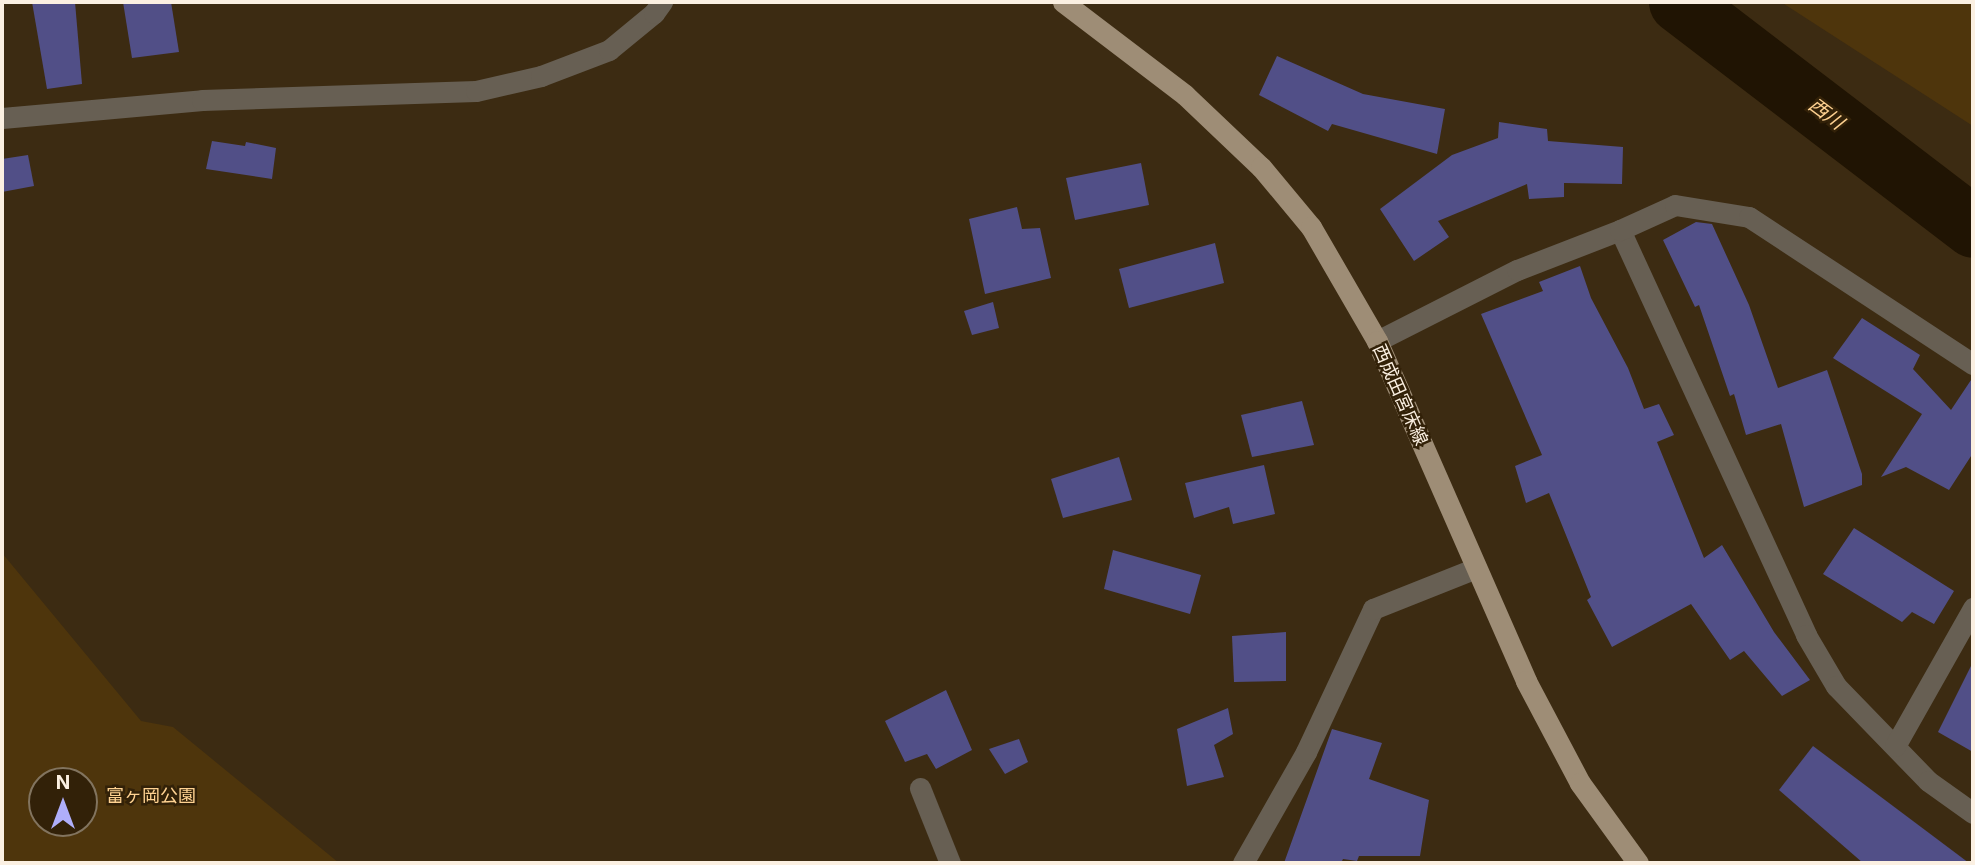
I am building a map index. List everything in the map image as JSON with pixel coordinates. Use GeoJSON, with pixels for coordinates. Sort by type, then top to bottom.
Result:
{"type":"FeatureCollection","features":[{"type":"Feature","properties":{"kind":"main road","name":"西成田宮床線"},"geometry":{"type":"LineString","coordinates":[[1063,2],[1185,95],[1261,167],[1311,227],[1377,341],[1526,681],[1580,783],[1639,863]]}},
{"type":"Feature","properties":{"kind":"street"},"geometry":{"type":"LineString","coordinates":[[2,118],[202,100],[476,91],[541,76],[609,50],[654,13],[662,2]]}},
{"type":"Feature","properties":{"kind":"street"},"geometry":{"type":"LineString","coordinates":[[1377,341],[1517,270],[1620,230],[1675,205],[1749,217],[1973,364]]}},
{"type":"Feature","properties":{"kind":"street"},"geometry":{"type":"LineString","coordinates":[[1620,230],[1806,635],[1836,686],[1928,780],[1973,813]]}},
{"type":"Feature","properties":{"kind":"street"},"geometry":{"type":"LineString","coordinates":[[1243,863],[1306,752],[1374,609],[1476,568]]}},
{"type":"Feature","properties":{"kind":"street"},"geometry":{"type":"LineString","coordinates":[[1895,746],[1973,608]]}},
{"type":"Feature","properties":{"kind":"street"},"geometry":{"type":"LineString","coordinates":[[920,788],[950,863]]}},
{"type":"Feature","properties":{"kind":"green space"},"geometry":{"type":"Polygon","coordinates":[[[1781,2],[1973,2],[1973,126],[1781,2]]]}},
{"type":"Feature","properties":{"kind":"green space","name":"富ヶ岡公園"},"geometry":{"type":"Polygon","coordinates":[[[2,553],[141,721],[173,727],[339,863],[2,863],[2,553]]]}},
{"type":"Feature","properties":{"kind":"building"},"geometry":{"type":"Polygon","coordinates":[[[32,2],[75,2],[82,84],[47,89],[32,2]]]}},
{"type":"Feature","properties":{"kind":"building"},"geometry":{"type":"Polygon","coordinates":[[[123,2],[171,2],[179,52],[132,58],[123,2]]]}},
{"type":"Feature","properties":{"kind":"building"},"geometry":{"type":"Polygon","coordinates":[[[1277,56],[1363,94],[1445,109],[1437,154],[1332,124],[1328,131],[1259,95],[1277,56]]]}},
{"type":"Feature","properties":{"kind":"building"},"geometry":{"type":"Polygon","coordinates":[[[1499,122],[1547,129],[1548,141],[1623,147],[1622,184],[1564,183],[1564,197],[1529,199],[1527,184],[1438,221],[1449,237],[1414,261],[1380,209],[1452,155],[1498,138],[1499,122]]]}},
{"type":"Feature","properties":{"kind":"building"},"geometry":{"type":"Polygon","coordinates":[[[212,141],[245,146],[246,142],[276,148],[272,179],[206,169],[212,141]]]}},
{"type":"Feature","properties":{"kind":"building"},"geometry":{"type":"Polygon","coordinates":[[[28,155],[34,186],[2,192],[2,159],[28,155]]]}},
{"type":"Feature","properties":{"kind":"building"},"geometry":{"type":"Polygon","coordinates":[[[1141,163],[1149,205],[1075,220],[1066,178],[1141,163]]]}},
{"type":"Feature","properties":{"kind":"building"},"geometry":{"type":"Polygon","coordinates":[[[1017,207],[1022,229],[1040,228],[1051,278],[985,294],[969,219],[1017,207]]]}},
{"type":"Feature","properties":{"kind":"building"},"geometry":{"type":"Polygon","coordinates":[[[1696,222],[1712,224],[1749,305],[1778,388],[1827,370],[1862,474],[1862,485],[1804,507],[1781,424],[1746,435],[1734,394],[1730,396],[1699,305],[1695,307],[1663,240],[1696,222]]]}},
{"type":"Feature","properties":{"kind":"building"},"geometry":{"type":"Polygon","coordinates":[[[1215,243],[1224,283],[1129,308],[1119,269],[1215,243]]]}},
{"type":"Feature","properties":{"kind":"building"},"geometry":{"type":"Polygon","coordinates":[[[1580,266],[1591,298],[1628,368],[1644,409],[1659,404],[1674,435],[1657,442],[1704,558],[1722,545],[1774,632],[1810,680],[1782,696],[1744,651],[1730,660],[1691,604],[1612,647],[1587,600],[1591,597],[1549,493],[1526,503],[1515,466],[1542,455],[1481,314],[1543,291],[1539,282],[1580,266]]]}},
{"type":"Feature","properties":{"kind":"building"},"geometry":{"type":"Polygon","coordinates":[[[993,302],[999,328],[972,335],[964,311],[993,302]]]}},
{"type":"Feature","properties":{"kind":"building"},"geometry":{"type":"Polygon","coordinates":[[[1862,318],[1920,355],[1913,369],[1951,410],[1973,377],[1973,453],[1949,490],[1906,467],[1881,477],[1922,414],[1833,358],[1862,318]]]}},
{"type":"Feature","properties":{"kind":"building"},"geometry":{"type":"Polygon","coordinates":[[[1302,401],[1314,445],[1252,457],[1241,415],[1302,401]]]}},
{"type":"Feature","properties":{"kind":"building"},"geometry":{"type":"Polygon","coordinates":[[[1119,457],[1132,500],[1063,518],[1051,479],[1119,457]]]}},
{"type":"Feature","properties":{"kind":"building"},"geometry":{"type":"Polygon","coordinates":[[[1264,465],[1275,514],[1233,524],[1229,507],[1194,518],[1185,483],[1264,465]]]}},
{"type":"Feature","properties":{"kind":"building"},"geometry":{"type":"Polygon","coordinates":[[[1854,528],[1954,591],[1934,624],[1912,612],[1902,622],[1823,574],[1854,528]]]}},
{"type":"Feature","properties":{"kind":"building"},"geometry":{"type":"Polygon","coordinates":[[[1113,550],[1201,575],[1190,614],[1104,589],[1113,550]]]}},
{"type":"Feature","properties":{"kind":"building"},"geometry":{"type":"Polygon","coordinates":[[[1286,632],[1286,681],[1234,682],[1232,636],[1286,632]]]}},
{"type":"Feature","properties":{"kind":"building"},"geometry":{"type":"Polygon","coordinates":[[[1973,662],[1973,752],[1938,732],[1973,662]]]}},
{"type":"Feature","properties":{"kind":"building"},"geometry":{"type":"Polygon","coordinates":[[[946,690],[972,750],[936,769],[927,754],[905,762],[885,721],[946,690]]]}},
{"type":"Feature","properties":{"kind":"building"},"geometry":{"type":"Polygon","coordinates":[[[1228,708],[1233,734],[1214,745],[1224,777],[1187,786],[1177,729],[1228,708]]]}},
{"type":"Feature","properties":{"kind":"building"},"geometry":{"type":"Polygon","coordinates":[[[1332,729],[1382,743],[1369,779],[1429,800],[1420,856],[1359,856],[1357,861],[1343,859],[1341,863],[1284,863],[1332,729]]]}},
{"type":"Feature","properties":{"kind":"building"},"geometry":{"type":"Polygon","coordinates":[[[1019,739],[1028,762],[1005,774],[989,749],[1019,739]]]}},
{"type":"Feature","properties":{"kind":"building"},"geometry":{"type":"Polygon","coordinates":[[[1813,746],[1969,863],[1863,863],[1779,790],[1813,746]]]}},
{"type":"Feature","properties":{"kind":"waterway","name":"西川"},"geometry":{"type":"LineString","coordinates":[[1679,2],[1973,227]]}}]}
